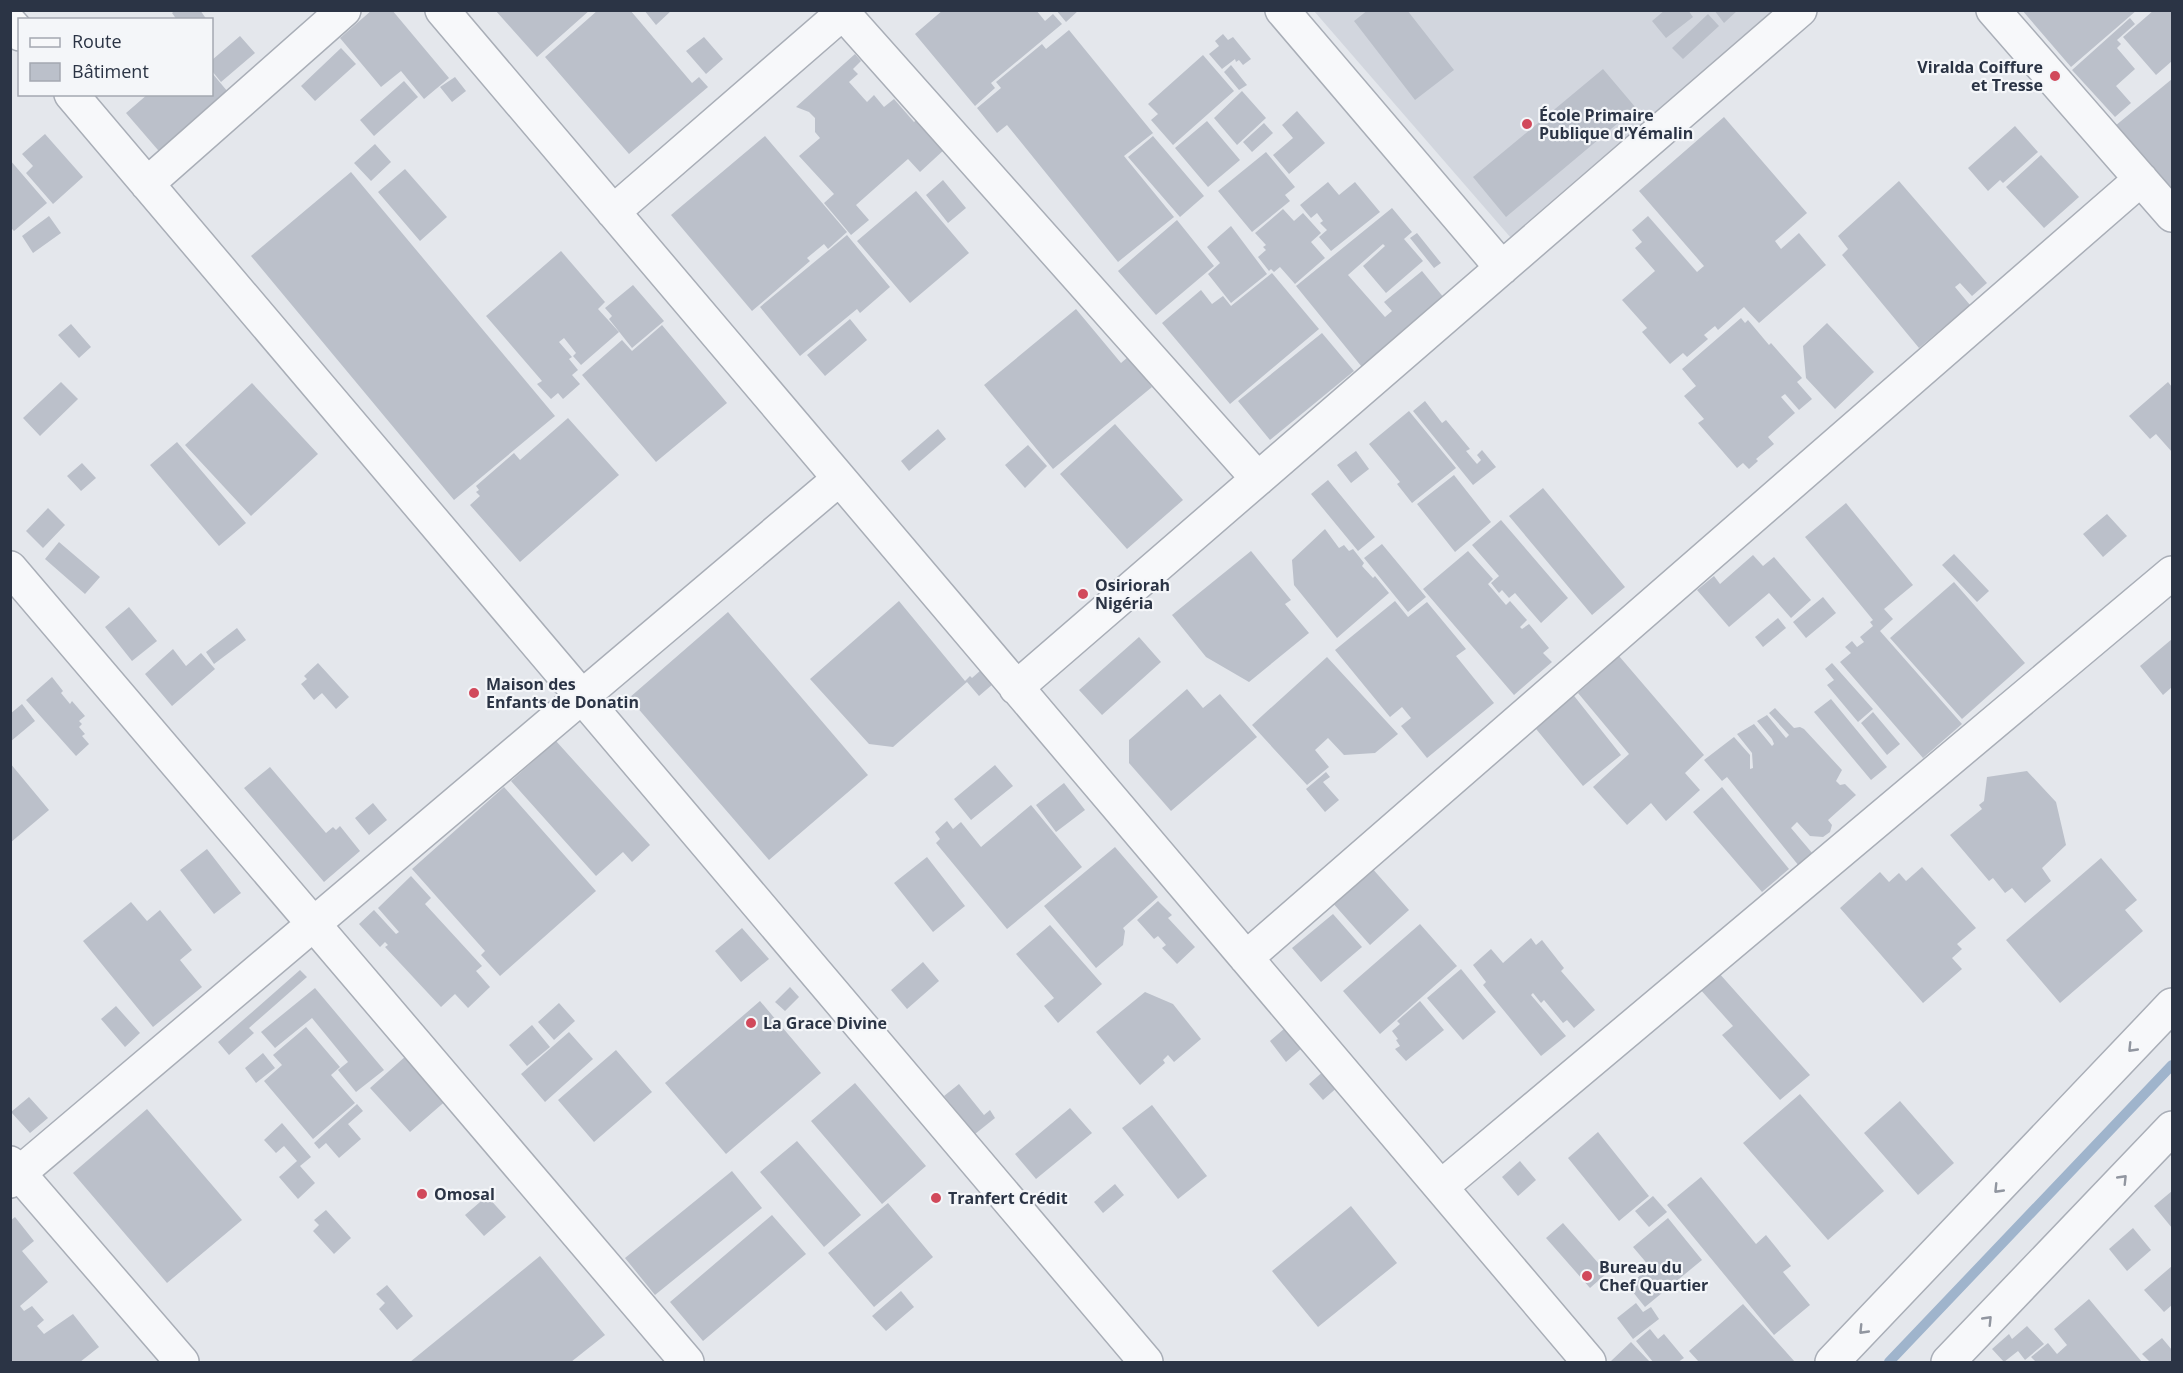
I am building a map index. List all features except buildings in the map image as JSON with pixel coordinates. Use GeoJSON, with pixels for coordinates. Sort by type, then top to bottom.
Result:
{"type":"FeatureCollection","features":[{"type":"Feature","properties":{"kind":"street"},"geometry":{"type":"LineString","coordinates":[[147,184],[344,10]]}},
{"type":"Feature","properties":{"kind":"street"},"geometry":{"type":"LineString","coordinates":[[442,10],[1589,1362]]}},
{"type":"Feature","properties":{"kind":"street"},"geometry":{"type":"LineString","coordinates":[[1282,10],[1502,268]]}},
{"type":"Feature","properties":{"kind":"street"},"geometry":{"type":"LineString","coordinates":[[1016,688],[1800,10]]}},
{"type":"Feature","properties":{"kind":"street"},"geometry":{"type":"LineString","coordinates":[[1993,10],[2172,215]]}},
{"type":"Feature","properties":{"kind":"street"},"geometry":{"type":"LineString","coordinates":[[613,212],[844,12],[1258,479]]}},
{"type":"Feature","properties":{"kind":"street"},"geometry":{"type":"LineString","coordinates":[[73,96],[1146,1362]]}},
{"type":"Feature","properties":{"kind":"street"},"geometry":{"type":"LineString","coordinates":[[1246,958],[2141,179]]}},
{"type":"Feature","properties":{"kind":"street"},"geometry":{"type":"LineString","coordinates":[[182,1362],[13,1173],[314,924],[839,479]]}},
{"type":"Feature","properties":{"kind":"street"},"geometry":{"type":"LineString","coordinates":[[10,568],[687,1362]]}},
{"type":"Feature","properties":{"kind":"street"},"geometry":{"type":"LineString","coordinates":[[1441,1187],[2172,573]]}},
{"type":"Feature","properties":{"kind":"street"},"geometry":{"type":"LineString","coordinates":[[1832,1362],[2172,1005]]}},
{"type":"Feature","properties":{"kind":"street"},"geometry":{"type":"LineString","coordinates":[[1948,1362],[2172,1128]]}},
{"type":"Feature","properties":{"kind":"shaded area","name":"École Primaire Publique d'Yémalin"},"geometry":{"type":"Polygon","coordinates":[[[1314,11],[1774,11],[1511,238],[1314,11]]]}},
{"type":"Feature","properties":{"kind":"waterway"},"geometry":{"type":"LineString","coordinates":[[1889,1362],[2172,1065]]}},
{"type":"Feature","properties":{"kind":"place","name":"Viralda Coiffure et Tresse"},"geometry":{"type":"Point","coordinates":[2055,76]}},
{"type":"Feature","properties":{"kind":"place","name":"École Primaire Publique d'Yémalin"},"geometry":{"type":"Point","coordinates":[1527,124]}},
{"type":"Feature","properties":{"kind":"place","name":"Osiriorah Nigéria"},"geometry":{"type":"Point","coordinates":[1083,594]}},
{"type":"Feature","properties":{"kind":"place","name":"Maison des Enfants de Donatin"},"geometry":{"type":"Point","coordinates":[474,693]}},
{"type":"Feature","properties":{"kind":"place","name":"La Grace Divine"},"geometry":{"type":"Point","coordinates":[751,1023]}},
{"type":"Feature","properties":{"kind":"place","name":"Omosal"},"geometry":{"type":"Point","coordinates":[422,1194]}},
{"type":"Feature","properties":{"kind":"place","name":"Tranfert Crédit"},"geometry":{"type":"Point","coordinates":[936,1198]}},
{"type":"Feature","properties":{"kind":"place","name":"Bureau du Chef Quartier"},"geometry":{"type":"Point","coordinates":[1587,1276]}}]}
